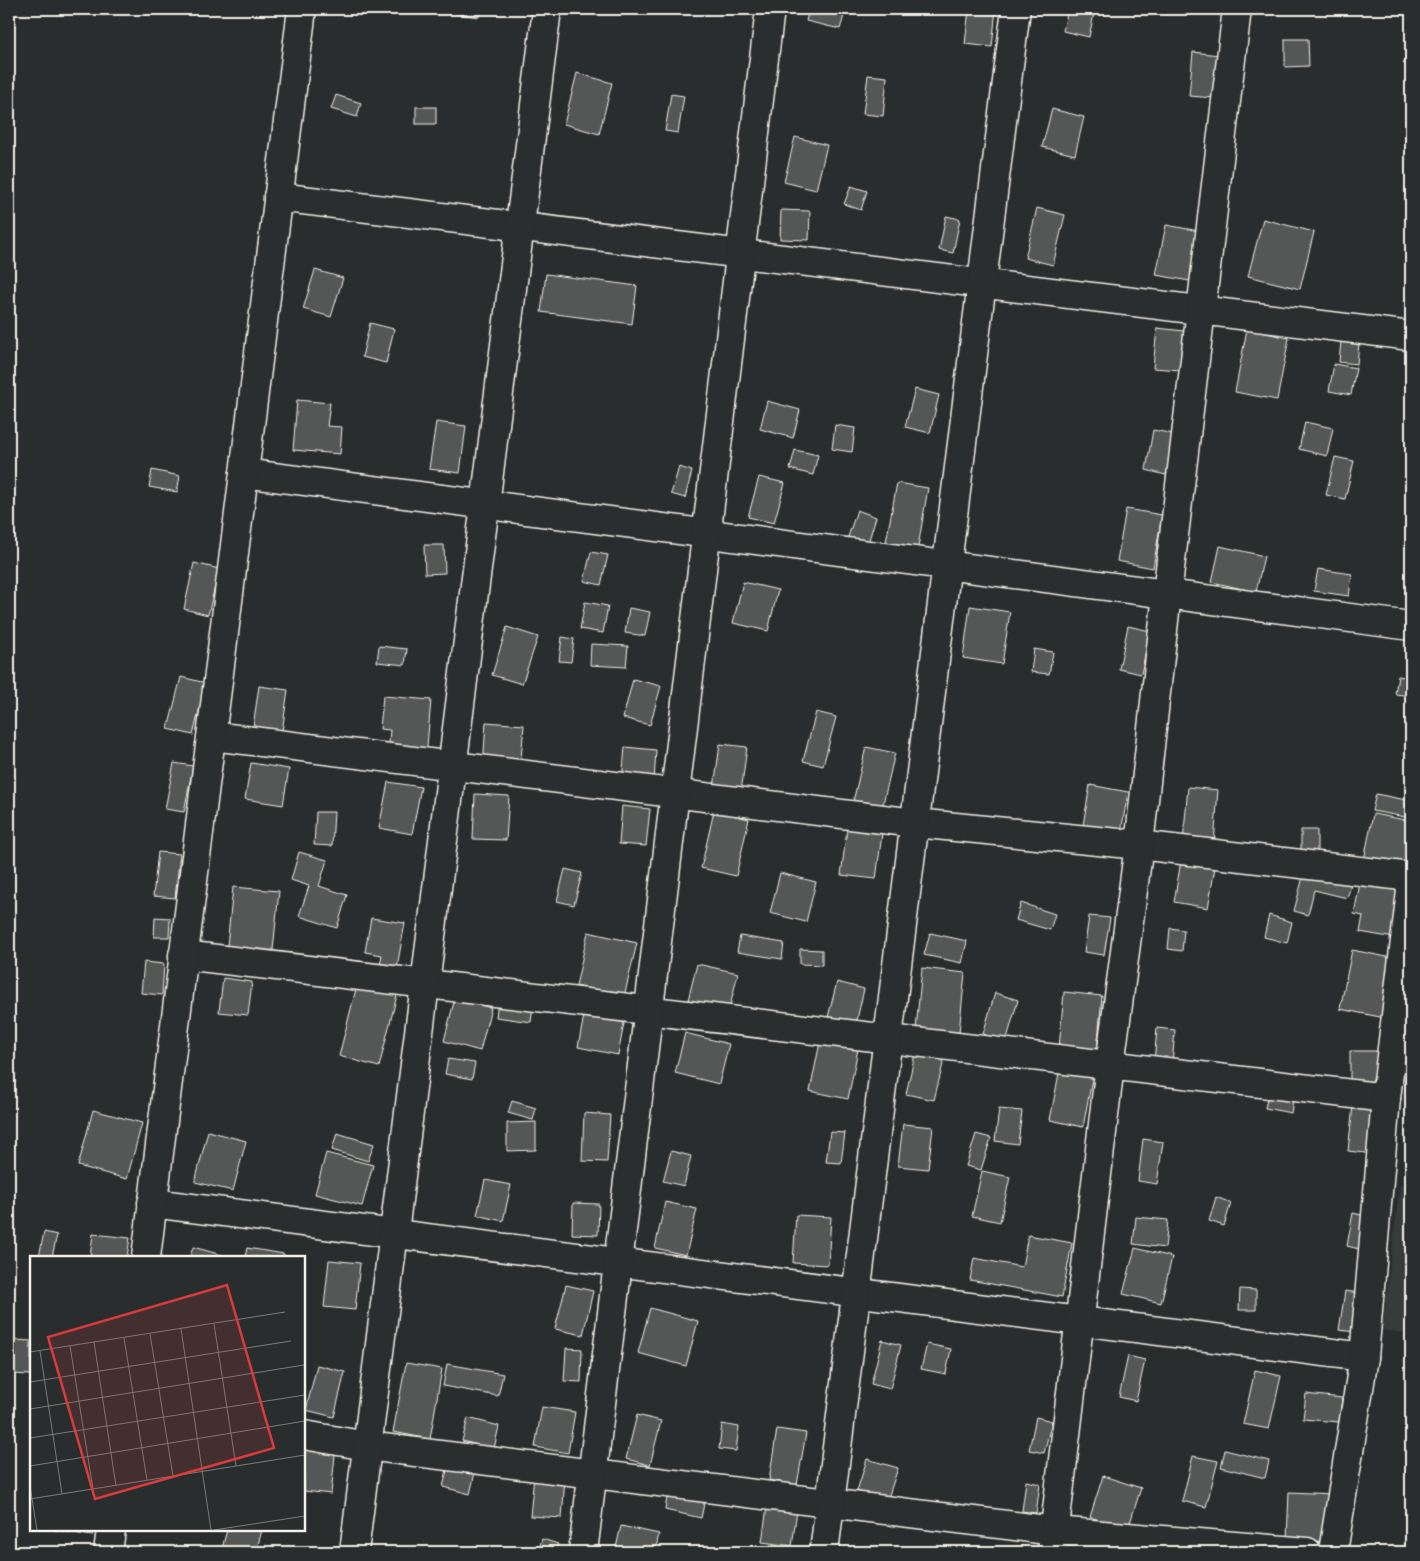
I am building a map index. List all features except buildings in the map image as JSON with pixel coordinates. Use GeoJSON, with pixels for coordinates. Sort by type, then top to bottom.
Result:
{"type":"FeatureCollection","features":[{"type":"Feature","properties":{"kind":"street"},"geometry":{"type":"LineString","coordinates":[[146,1256],[302,9]]}},
{"type":"Feature","properties":{"kind":"street"},"geometry":{"type":"LineString","coordinates":[[354,1552],[546,9]]}},
{"type":"Feature","properties":{"kind":"street"},"geometry":{"type":"LineString","coordinates":[[582,1552],[770,9]]}},
{"type":"Feature","properties":{"kind":"street"},"geometry":{"type":"LineString","coordinates":[[824,1552],[1016,9]]}},
{"type":"Feature","properties":{"kind":"street"},"geometry":{"type":"LineString","coordinates":[[1054,1542],[1110,1065],[1139,845],[1237,9]]}},
{"type":"Feature","properties":{"kind":"street"},"geometry":{"type":"LineString","coordinates":[[278,197],[1411,336]]}},
{"type":"Feature","properties":{"kind":"street"},"geometry":{"type":"LineString","coordinates":[[244,473],[1411,626]]}},
{"type":"Feature","properties":{"kind":"street"},"geometry":{"type":"LineString","coordinates":[[212,736],[915,823],[1139,845],[1411,877]]}},
{"type":"Feature","properties":{"kind":"street"},"geometry":{"type":"LineString","coordinates":[[1333,1552],[1364,1357],[1386,1098],[1411,891]]}},
{"type":"Feature","properties":{"kind":"street"},"geometry":{"type":"LineString","coordinates":[[183,955],[1386,1098]]}},
{"type":"Feature","properties":{"kind":"street"},"geometry":{"type":"LineString","coordinates":[[152,1204],[1364,1357]]}},
{"type":"Feature","properties":{"kind":"street"},"geometry":{"type":"LineString","coordinates":[[305,1434],[367,1446],[830,1503],[1054,1542],[1307,1552]]}},
{"type":"Feature","properties":{"kind":"street"},"geometry":{"type":"LineString","coordinates":[[108,1552],[111,1531]]}},
{"type":"Feature","properties":{"kind":"shaded area"},"geometry":{"type":"Polygon","coordinates":[[[1400,1185],[1411,1186],[1411,1334],[1382,1330],[1400,1185]]]}}]}
